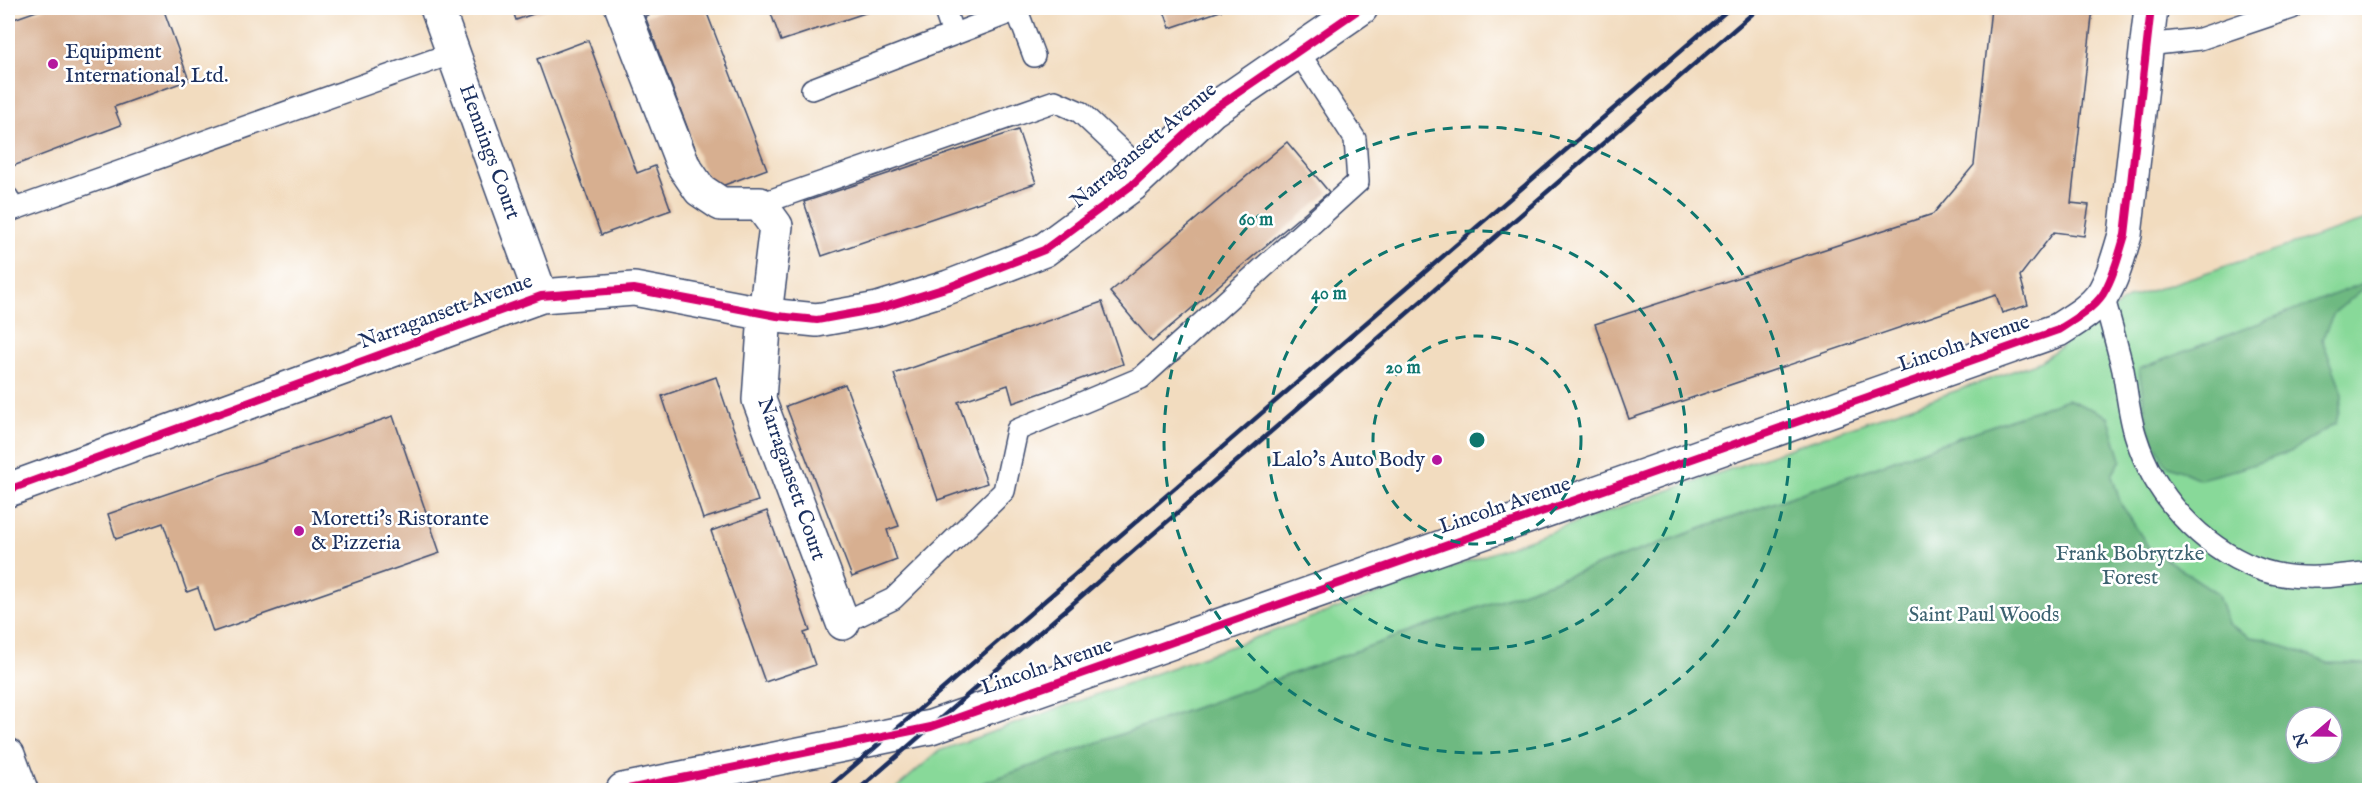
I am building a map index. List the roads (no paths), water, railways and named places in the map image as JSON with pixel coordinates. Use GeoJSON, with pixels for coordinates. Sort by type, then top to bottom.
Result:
{"type":"FeatureCollection","features":[{"type":"Feature","properties":{"kind":"street","name":"Hennings Court"},"geometry":{"type":"LineString","coordinates":[[437,8],[542,296]]}},
{"type":"Feature","properties":{"kind":"street"},"geometry":{"type":"LineString","coordinates":[[622,8],[683,165],[700,190],[721,204],[760,204]]}},
{"type":"Feature","properties":{"kind":"street","name":"Narragansett Avenue"},"geometry":{"type":"LineString","coordinates":[[8,490],[542,296],[634,289],[765,314],[817,320],[878,309],[949,287],[1044,250],[1132,185],[1211,111],[1361,8]]}},
{"type":"Feature","properties":{"kind":"street","name":"Lincoln Avenue"},"geometry":{"type":"LineString","coordinates":[[623,790],[931,727],[2058,330],[2081,316],[2103,295],[2126,235],[2151,8]]}},
{"type":"Feature","properties":{"kind":"street","name":"Narragansett Court"},"geometry":{"type":"LineString","coordinates":[[760,204],[776,226],[765,314],[759,400],[843,623]]}},
{"type":"Feature","properties":{"kind":"street"},"geometry":{"type":"LineString","coordinates":[[8,755],[21,790]]}},
{"type":"Feature","properties":{"kind":"lane"},"geometry":{"type":"LineString","coordinates":[[944,8],[953,34]]}},
{"type":"Feature","properties":{"kind":"lane"},"geometry":{"type":"LineString","coordinates":[[2147,45],[2200,39],[2254,14],[2292,8]]}},
{"type":"Feature","properties":{"kind":"lane"},"geometry":{"type":"LineString","coordinates":[[812,89],[1017,9],[1034,56]]}},
{"type":"Feature","properties":{"kind":"lane"},"geometry":{"type":"LineString","coordinates":[[843,623],[893,599],[1004,491],[1017,430],[1141,378],[1358,182],[1355,139],[1297,50]]}},
{"type":"Feature","properties":{"kind":"lane"},"geometry":{"type":"LineString","coordinates":[[8,198],[12,210],[453,53]]}},
{"type":"Feature","properties":{"kind":"lane"},"geometry":{"type":"LineString","coordinates":[[760,204],[1055,101],[1080,112],[1145,173]]}},
{"type":"Feature","properties":{"kind":"lane"},"geometry":{"type":"LineString","coordinates":[[2103,295],[2118,349],[2136,438],[2154,478],[2177,511],[2200,535],[2226,553],[2258,569],[2299,577],[2340,576],[2370,572]]}},
{"type":"Feature","properties":{"kind":"railway"},"geometry":{"type":"LineString","coordinates":[[826,790],[1730,8]]}},
{"type":"Feature","properties":{"kind":"railway"},"geometry":{"type":"LineString","coordinates":[[858,790],[1759,8]]}},
{"type":"Feature","properties":{"kind":"place","name":"Equipment International, Ltd."},"geometry":{"type":"Point","coordinates":[53,64]}},
{"type":"Feature","properties":{"kind":"place","name":"Lalo's Auto Body"},"geometry":{"type":"Point","coordinates":[1437,460]}},
{"type":"Feature","properties":{"kind":"place","name":"Moretti's Ristorante & Pizzeria"},"geometry":{"type":"Point","coordinates":[299,531]}},
{"type":"Feature","properties":{"kind":"park label","name":"Frank Bobrytzke Forest"},"geometry":{"type":"Point","coordinates":[2130,566]}},
{"type":"Feature","properties":{"kind":"park label","name":"Saint Paul Woods"},"geometry":{"type":"Point","coordinates":[1984,615]}}]}
